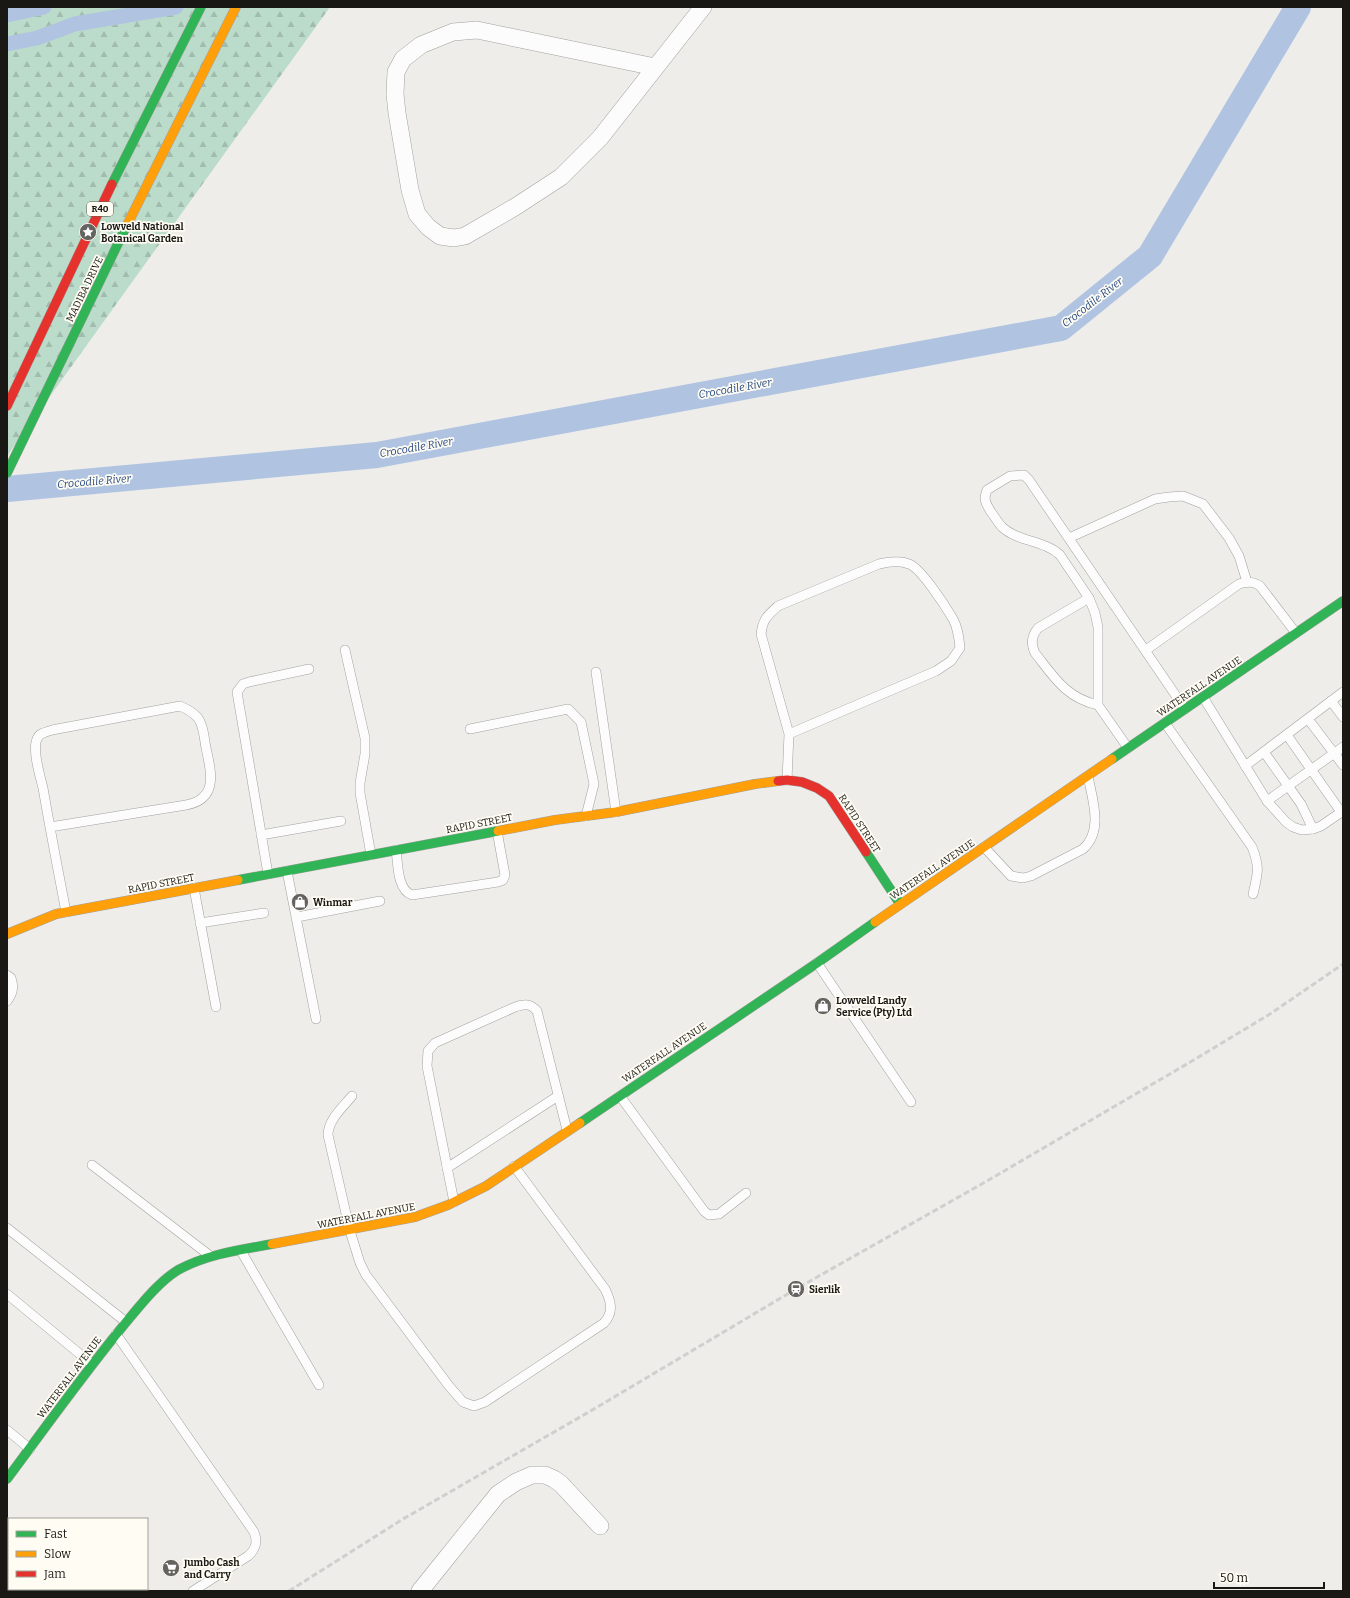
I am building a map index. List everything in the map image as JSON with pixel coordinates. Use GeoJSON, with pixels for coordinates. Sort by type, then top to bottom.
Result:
{"type":"FeatureCollection","features":[{"type":"Feature","properties":{"kind":"street","name":"MADIBA DRIVE"},"geometry":{"type":"LineString","coordinates":[[9,402],[113,182],[201,7]]}},
{"type":"Feature","properties":{"kind":"street","name":"MADIBA DRIVE"},"geometry":{"type":"LineString","coordinates":[[7,474],[54,375],[236,7]]}},
{"type":"Feature","properties":{"kind":"street"},"geometry":{"type":"LineString","coordinates":[[656,66],[478,30],[453,32],[421,45],[403,59],[396,72],[395,94],[410,190],[417,214],[428,227],[440,236],[454,238],[466,236],[561,178],[600,138],[703,7]]}},
{"type":"Feature","properties":{"kind":"street","name":"WATERFALL AVENUE"},"geometry":{"type":"LineString","coordinates":[[7,1478],[116,1334],[151,1293],[166,1280],[192,1263],[210,1256],[415,1218],[454,1202],[486,1186],[817,963],[984,846],[1343,601]]}},
{"type":"Feature","properties":{"kind":"street","name":"RAPID STREET"},"geometry":{"type":"LineString","coordinates":[[7,934],[36,920],[66,912],[497,831],[616,812],[755,784],[787,780],[802,782],[829,796],[900,904]]}},
{"type":"Feature","properties":{"kind":"street"},"geometry":{"type":"LineString","coordinates":[[420,1591],[498,1494],[516,1482],[532,1474],[545,1475],[561,1484],[600,1526]]}},
{"type":"Feature","properties":{"kind":"lane"},"geometry":{"type":"LineString","coordinates":[[1129,748],[1098,705],[1098,627],[1095,613],[1088,598],[1060,555],[1054,549],[1011,533],[1002,528],[986,505],[984,499],[987,490],[1010,476],[1024,475],[1029,480],[1185,709]]}},
{"type":"Feature","properties":{"kind":"lane"},"geometry":{"type":"LineString","coordinates":[[1069,538],[1155,499],[1183,496],[1203,504],[1229,538],[1240,556],[1247,582]]}},
{"type":"Feature","properties":{"kind":"lane"},"geometry":{"type":"LineString","coordinates":[[787,780],[789,734],[761,634],[762,624],[768,615],[778,606],[878,564],[894,561],[909,564],[920,571],[953,619],[959,634],[960,648],[951,660],[936,671],[789,734]]}},
{"type":"Feature","properties":{"kind":"lane"},"geometry":{"type":"LineString","coordinates":[[1146,650],[1239,584],[1247,582],[1254,582],[1260,586],[1296,633]]}},
{"type":"Feature","properties":{"kind":"lane"},"geometry":{"type":"LineString","coordinates":[[1088,598],[1038,628],[1034,633],[1032,648],[1060,685],[1084,702],[1098,705]]}},
{"type":"Feature","properties":{"kind":"lane"},"geometry":{"type":"LineString","coordinates":[[345,650],[365,738],[365,754],[360,783],[360,794],[371,855]]}},
{"type":"Feature","properties":{"kind":"lane"},"geometry":{"type":"LineString","coordinates":[[268,874],[237,692],[240,687],[249,682],[309,669]]}},
{"type":"Feature","properties":{"kind":"lane"},"geometry":{"type":"LineString","coordinates":[[596,672],[616,812]]}},
{"type":"Feature","properties":{"kind":"lane"},"geometry":{"type":"LineString","coordinates":[[1245,766],[1343,692]]}},
{"type":"Feature","properties":{"kind":"lane"},"geometry":{"type":"LineString","coordinates":[[1203,697],[1267,801],[1286,822],[1293,827],[1302,830],[1313,829],[1321,826],[1342,811],[1287,735]]}},
{"type":"Feature","properties":{"kind":"lane"},"geometry":{"type":"LineString","coordinates":[[1332,701],[1343,717]]}},
{"type":"Feature","properties":{"kind":"lane"},"geometry":{"type":"LineString","coordinates":[[50,827],[198,802],[208,792],[211,774],[202,728],[198,719],[189,710],[180,706],[52,730],[43,732],[39,735],[36,740],[36,752],[50,827],[66,912]]}},
{"type":"Feature","properties":{"kind":"lane"},"geometry":{"type":"LineString","coordinates":[[470,729],[568,709],[581,722],[594,784],[586,816]]}},
{"type":"Feature","properties":{"kind":"lane"},"geometry":{"type":"LineString","coordinates":[[1308,719],[1343,765]]}},
{"type":"Feature","properties":{"kind":"lane"},"geometry":{"type":"LineString","coordinates":[[1165,723],[1252,847],[1258,861],[1253,894]]}},
{"type":"Feature","properties":{"kind":"lane"},"geometry":{"type":"LineString","coordinates":[[1267,801],[1343,747]]}},
{"type":"Feature","properties":{"kind":"lane"},"geometry":{"type":"LineString","coordinates":[[1264,752],[1288,785],[1307,815],[1313,829]]}},
{"type":"Feature","properties":{"kind":"lane"},"geometry":{"type":"LineString","coordinates":[[984,846],[1011,876],[1023,878],[1031,876],[1083,849],[1093,835],[1096,822],[1088,776]]}},
{"type":"Feature","properties":{"kind":"lane"},"geometry":{"type":"LineString","coordinates":[[261,835],[341,821]]}},
{"type":"Feature","properties":{"kind":"lane"},"geometry":{"type":"LineString","coordinates":[[396,850],[403,887],[405,891],[412,895],[498,882],[503,880],[505,875],[497,831]]}},
{"type":"Feature","properties":{"kind":"lane"},"geometry":{"type":"LineString","coordinates":[[287,871],[316,1019]]}},
{"type":"Feature","properties":{"kind":"lane"},"geometry":{"type":"LineString","coordinates":[[194,888],[216,1007]]}},
{"type":"Feature","properties":{"kind":"lane"},"geometry":{"type":"LineString","coordinates":[[296,917],[380,901]]}},
{"type":"Feature","properties":{"kind":"lane"},"geometry":{"type":"LineString","coordinates":[[200,923],[264,912]]}},
{"type":"Feature","properties":{"kind":"lane"},"geometry":{"type":"LineString","coordinates":[[817,963],[911,1102]]}},
{"type":"Feature","properties":{"kind":"lane"},"geometry":{"type":"LineString","coordinates":[[7,975],[11,978],[13,989],[12,995],[7,1001]]}},
{"type":"Feature","properties":{"kind":"lane"},"geometry":{"type":"LineString","coordinates":[[454,1202],[427,1066],[428,1051],[435,1043],[515,1007],[528,1004],[532,1006],[537,1011],[567,1130]]}},
{"type":"Feature","properties":{"kind":"lane"},"geometry":{"type":"LineString","coordinates":[[620,1095],[704,1211],[709,1215],[719,1214],[746,1193]]}},
{"type":"Feature","properties":{"kind":"lane"},"geometry":{"type":"LineString","coordinates":[[352,1096],[333,1119],[328,1133],[350,1230],[360,1263],[366,1275],[449,1386],[463,1402],[474,1406],[485,1402],[604,1323],[609,1318],[611,1311],[611,1303],[605,1289],[514,1166]]}},
{"type":"Feature","properties":{"kind":"lane"},"geometry":{"type":"LineString","coordinates":[[447,1168],[558,1096]]}},
{"type":"Feature","properties":{"kind":"lane"},"geometry":{"type":"LineString","coordinates":[[92,1165],[210,1256]]}},
{"type":"Feature","properties":{"kind":"lane"},"geometry":{"type":"LineString","coordinates":[[7,1228],[126,1322]]}},
{"type":"Feature","properties":{"kind":"lane"},"geometry":{"type":"LineString","coordinates":[[241,1251],[319,1385]]}},
{"type":"Feature","properties":{"kind":"lane"},"geometry":{"type":"LineString","coordinates":[[7,1294],[92,1364]]}},
{"type":"Feature","properties":{"kind":"lane"},"geometry":{"type":"LineString","coordinates":[[116,1334],[254,1532],[256,1542],[255,1550],[193,1591]]}},
{"type":"Feature","properties":{"kind":"lane"},"geometry":{"type":"LineString","coordinates":[[7,1430],[30,1448]]}},
{"type":"Feature","properties":{"kind":"green space","name":"Lowveld National Botanical Garden"},"geometry":{"type":"Polygon","coordinates":[[[7,7],[330,7],[7,456],[7,7]]]}},
{"type":"Feature","properties":{"kind":"waterway"},"geometry":{"type":"LineString","coordinates":[[7,15],[44,7]]}},
{"type":"Feature","properties":{"kind":"waterway"},"geometry":{"type":"LineString","coordinates":[[7,44],[37,38],[75,24],[176,7]]}},
{"type":"Feature","properties":{"kind":"waterway","name":"Crocodile River"},"geometry":{"type":"LineString","coordinates":[[7,489],[377,455],[1061,328],[1150,256],[1298,7]]}},
{"type":"Feature","properties":{"kind":"railway"},"geometry":{"type":"LineString","coordinates":[[289,1591],[403,1519],[594,1409],[796,1289],[987,1181],[1192,1061],[1270,1014],[1343,964]]}},
{"type":"Feature","properties":{"kind":"traffic: fast"},"geometry":{"type":"LineString","coordinates":[[112,184],[201,7]]}},
{"type":"Feature","properties":{"kind":"traffic: fast"},"geometry":{"type":"LineString","coordinates":[[7,473],[127,225]]}},
{"type":"Feature","properties":{"kind":"traffic: fast"},"geometry":{"type":"LineString","coordinates":[[1112,759],[1343,601]]}},
{"type":"Feature","properties":{"kind":"traffic: fast"},"geometry":{"type":"LineString","coordinates":[[238,880],[498,831]]}},
{"type":"Feature","properties":{"kind":"traffic: fast"},"geometry":{"type":"LineString","coordinates":[[866,852],[900,904]]}},
{"type":"Feature","properties":{"kind":"traffic: fast"},"geometry":{"type":"LineString","coordinates":[[580,1123],[817,963],[875,922]]}},
{"type":"Feature","properties":{"kind":"traffic: fast"},"geometry":{"type":"LineString","coordinates":[[7,1479],[108,1345],[142,1303],[170,1275],[200,1260],[212,1256],[272,1244]]}},
{"type":"Feature","properties":{"kind":"traffic: slow"},"geometry":{"type":"LineString","coordinates":[[127,225],[236,7]]}},
{"type":"Feature","properties":{"kind":"traffic: slow"},"geometry":{"type":"LineString","coordinates":[[875,922],[1112,759]]}},
{"type":"Feature","properties":{"kind":"traffic: slow"},"geometry":{"type":"LineString","coordinates":[[498,831],[555,820],[616,812],[755,784],[778,781]]}},
{"type":"Feature","properties":{"kind":"traffic: slow"},"geometry":{"type":"LineString","coordinates":[[7,934],[56,914],[238,880]]}},
{"type":"Feature","properties":{"kind":"traffic: slow"},"geometry":{"type":"LineString","coordinates":[[272,1244],[415,1217],[448,1205],[486,1186],[580,1123]]}},
{"type":"Feature","properties":{"kind":"traffic: jam"},"geometry":{"type":"LineString","coordinates":[[7,406],[112,184]]}},
{"type":"Feature","properties":{"kind":"traffic: jam"},"geometry":{"type":"LineString","coordinates":[[778,781],[787,780],[802,782],[817,788],[829,796],[866,852]]}},
{"type":"Feature","properties":{"kind":"place","name":"Lowveld National Botanical Garden"},"geometry":{"type":"Point","coordinates":[88,232]}},
{"type":"Feature","properties":{"kind":"place","name":"Winmar"},"geometry":{"type":"Point","coordinates":[300,902]}},
{"type":"Feature","properties":{"kind":"place","name":"Lowveld Landy Service (Pty) Ltd"},"geometry":{"type":"Point","coordinates":[823,1006]}},
{"type":"Feature","properties":{"kind":"place","name":"Sierlik"},"geometry":{"type":"Point","coordinates":[796,1289]}},
{"type":"Feature","properties":{"kind":"place","name":"Jumbo Cash and Carry"},"geometry":{"type":"Point","coordinates":[171,1568]}}]}
